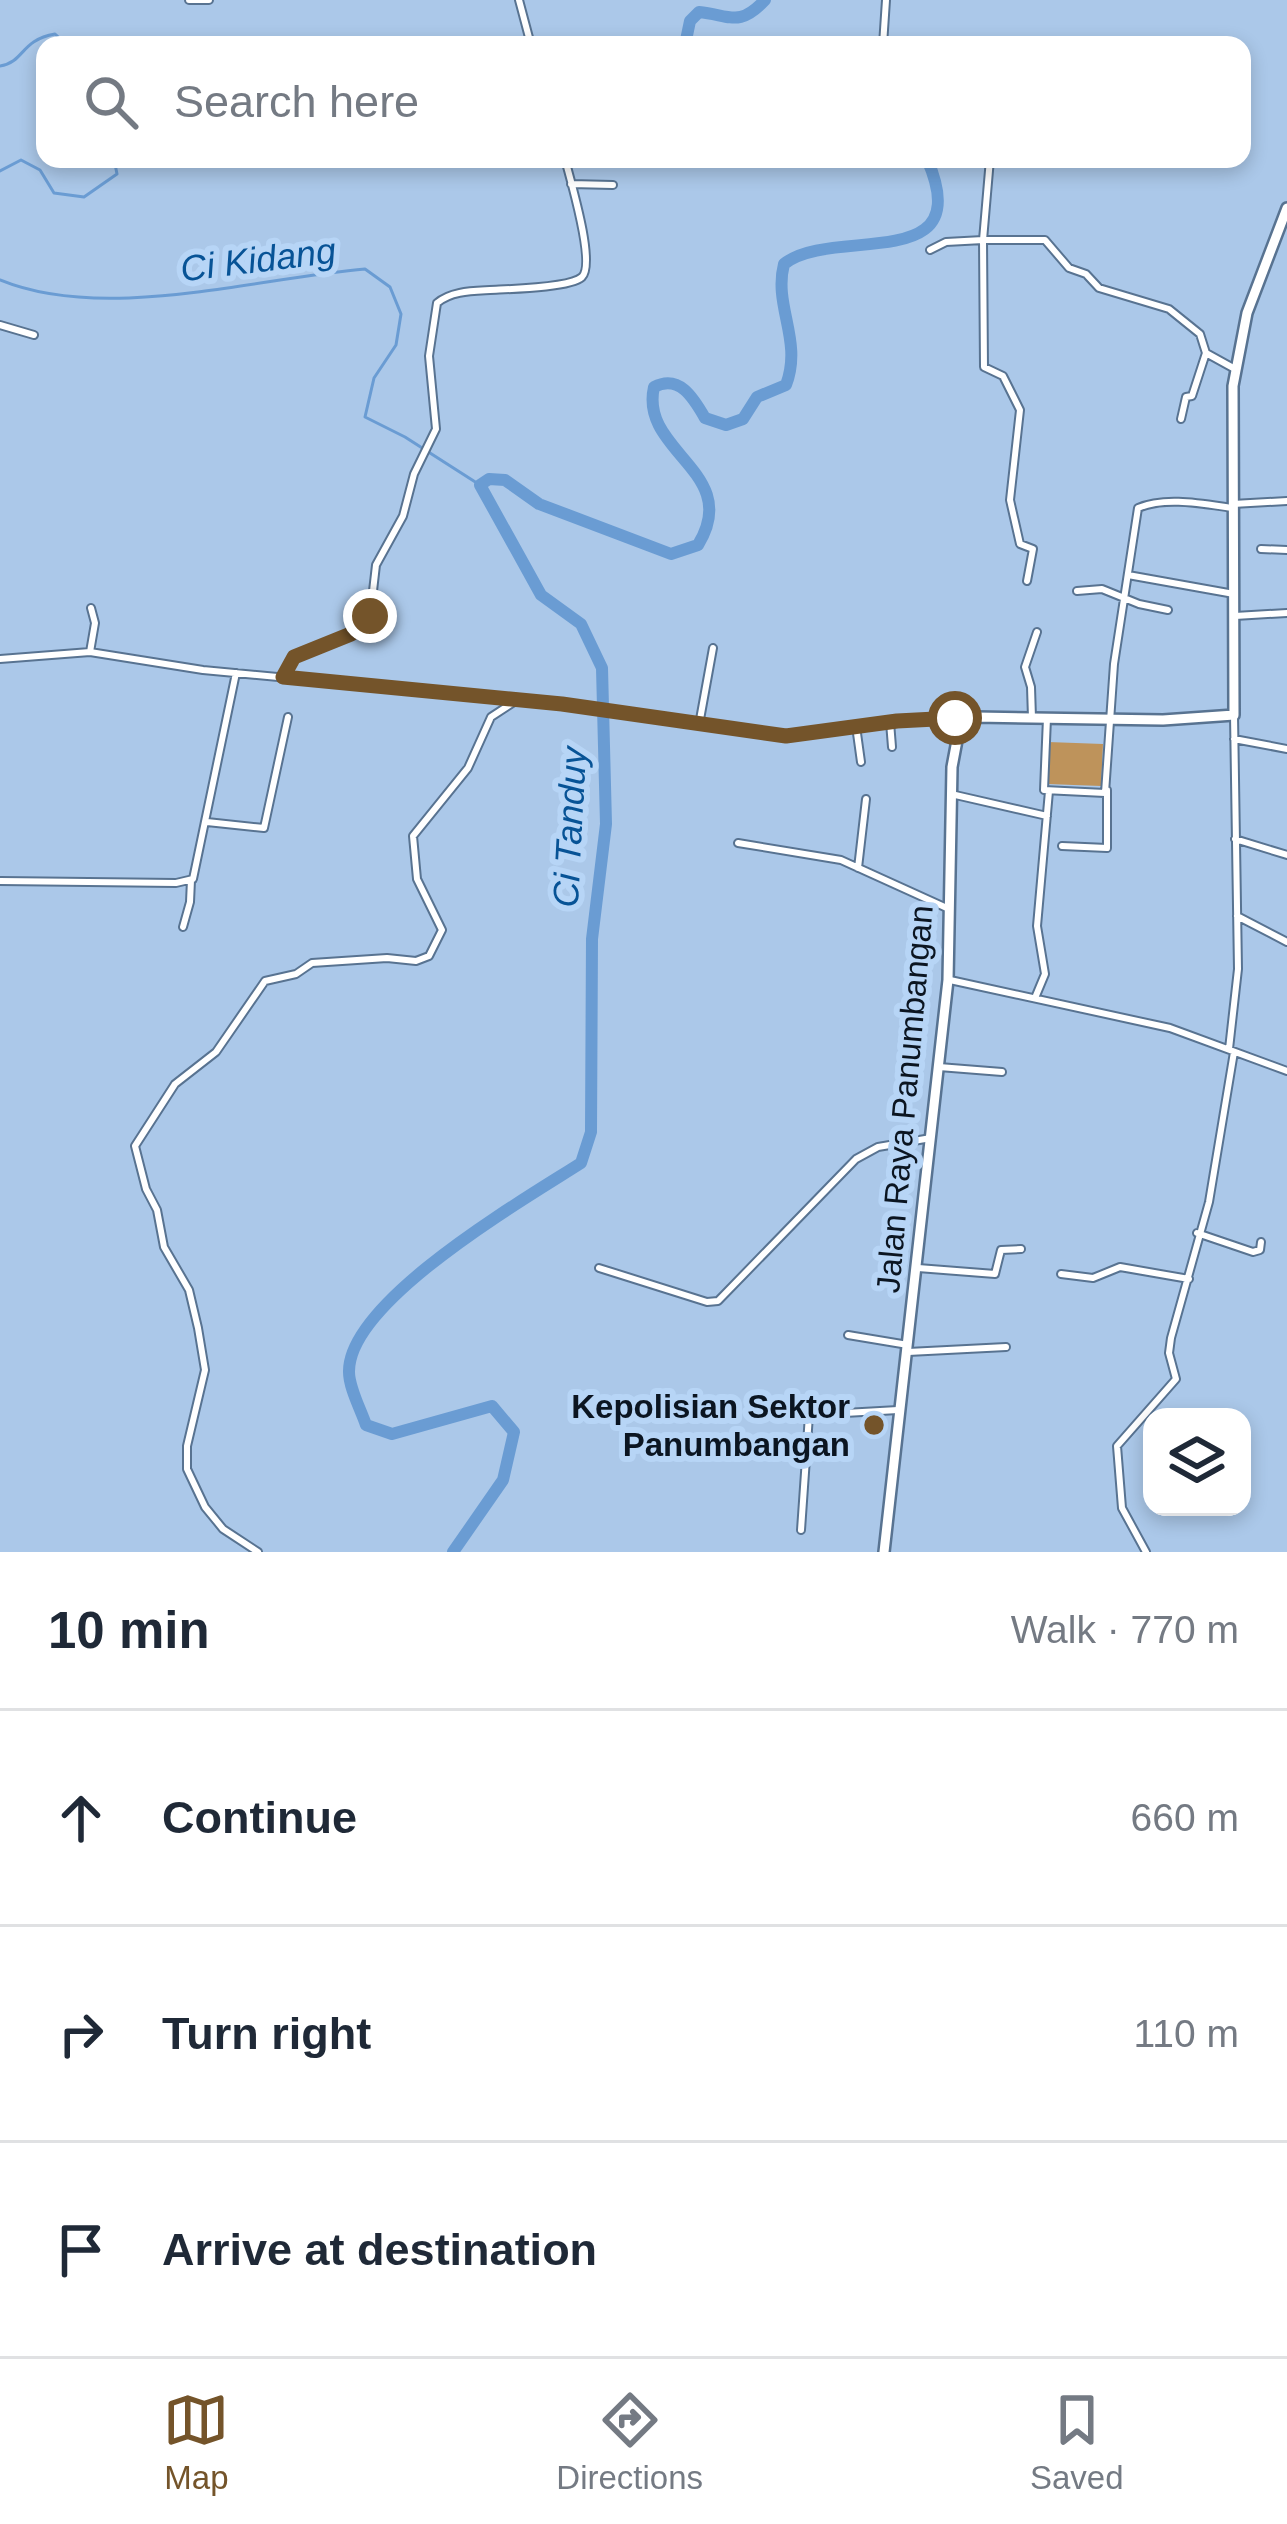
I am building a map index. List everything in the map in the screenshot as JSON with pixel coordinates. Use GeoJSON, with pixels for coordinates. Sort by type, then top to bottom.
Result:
{"type":"FeatureCollection","features":[{"type":"Feature","properties":{"kind":"main road"},"geometry":{"type":"LineString","coordinates":[[962,719],[1234,715],[1235,369],[1247,313],[1287,208]]}},
{"type":"Feature","properties":{"kind":"main road","name":"Jalan Raya Panumbangan"},"geometry":{"type":"LineString","coordinates":[[884,1552],[948,980],[951,794],[954,748],[962,719]]}},
{"type":"Feature","properties":{"kind":"street"},"geometry":{"type":"LineString","coordinates":[[189,0],[209,0]]}},
{"type":"Feature","properties":{"kind":"street"},"geometry":{"type":"LineString","coordinates":[[519,0],[529,36]]}},
{"type":"Feature","properties":{"kind":"street"},"geometry":{"type":"LineString","coordinates":[[884,36],[886,0]]}},
{"type":"Feature","properties":{"kind":"street"},"geometry":{"type":"LineString","coordinates":[[283,677],[294,657],[351,634],[370,616],[375,570],[403,516],[419,463],[434,436],[437,416],[430,356],[434,309],[444,296],[537,287],[582,276],[586,254],[567,168]]}},
{"type":"Feature","properties":{"kind":"street"},"geometry":{"type":"LineString","coordinates":[[989,168],[983,240],[984,368],[1003,376],[1020,410],[1010,500],[1020,543],[1033,549],[1027,580]]}},
{"type":"Feature","properties":{"kind":"street"},"geometry":{"type":"LineString","coordinates":[[571,184],[613,185]]}},
{"type":"Feature","properties":{"kind":"street"},"geometry":{"type":"LineString","coordinates":[[930,250],[946,242],[1045,240],[1069,268],[1086,274],[1099,288],[1168,309],[1200,334],[1206,353],[1181,419]]}},
{"type":"Feature","properties":{"kind":"street"},"geometry":{"type":"LineString","coordinates":[[0,325],[34,335]]}},
{"type":"Feature","properties":{"kind":"street"},"geometry":{"type":"LineString","coordinates":[[1206,353],[1235,369]]}},
{"type":"Feature","properties":{"kind":"street"},"geometry":{"type":"LineString","coordinates":[[1062,846],[1108,847],[1107,720],[1139,505],[1287,501]]}},
{"type":"Feature","properties":{"kind":"street"},"geometry":{"type":"LineString","coordinates":[[1261,549],[1287,550]]}},
{"type":"Feature","properties":{"kind":"street"},"geometry":{"type":"LineString","coordinates":[[1129,575],[1234,594]]}},
{"type":"Feature","properties":{"kind":"street"},"geometry":{"type":"LineString","coordinates":[[1076,591],[1093,588],[1168,610]]}},
{"type":"Feature","properties":{"kind":"street"},"geometry":{"type":"LineString","coordinates":[[90,652],[95,622],[91,608]]}},
{"type":"Feature","properties":{"kind":"street"},"geometry":{"type":"LineString","coordinates":[[1234,616],[1287,614]]}},
{"type":"Feature","properties":{"kind":"street"},"geometry":{"type":"LineString","coordinates":[[1032,718],[1025,667],[1037,632]]}},
{"type":"Feature","properties":{"kind":"street"},"geometry":{"type":"LineString","coordinates":[[699,725],[712,648]]}},
{"type":"Feature","properties":{"kind":"street"},"geometry":{"type":"LineString","coordinates":[[0,659],[90,652],[236,673],[562,704],[798,736],[890,722],[962,719]]}},
{"type":"Feature","properties":{"kind":"street"},"geometry":{"type":"LineString","coordinates":[[182,927],[236,673]]}},
{"type":"Feature","properties":{"kind":"street"},"geometry":{"type":"LineString","coordinates":[[258,1552],[214,1518],[187,1469],[205,1370],[189,1290],[164,1247],[158,1210],[146,1189],[135,1146],[175,1084],[216,1052],[265,982],[296,974],[312,963],[416,961],[433,951],[442,937],[442,925],[417,880],[413,836],[472,762],[489,719],[517,700]]}},
{"type":"Feature","properties":{"kind":"street"},"geometry":{"type":"LineString","coordinates":[[1146,1552],[1121,1503],[1117,1447],[1176,1379],[1169,1353],[1197,1233],[1209,1202],[1238,968],[1234,715]]}},
{"type":"Feature","properties":{"kind":"street"},"geometry":{"type":"LineString","coordinates":[[207,821],[264,828],[288,717]]}},
{"type":"Feature","properties":{"kind":"street"},"geometry":{"type":"LineString","coordinates":[[1047,718],[1042,787],[1101,794],[1107,790]]}},
{"type":"Feature","properties":{"kind":"street"},"geometry":{"type":"LineString","coordinates":[[890,722],[892,747]]}},
{"type":"Feature","properties":{"kind":"street"},"geometry":{"type":"LineString","coordinates":[[856,726],[861,762]]}},
{"type":"Feature","properties":{"kind":"street"},"geometry":{"type":"LineString","coordinates":[[1234,739],[1287,749]]}},
{"type":"Feature","properties":{"kind":"street"},"geometry":{"type":"LineString","coordinates":[[1035,998],[1045,974],[1037,926],[1049,791]]}},
{"type":"Feature","properties":{"kind":"street"},"geometry":{"type":"LineString","coordinates":[[951,794],[1047,816]]}},
{"type":"Feature","properties":{"kind":"street"},"geometry":{"type":"LineString","coordinates":[[858,868],[866,799]]}},
{"type":"Feature","properties":{"kind":"street"},"geometry":{"type":"LineString","coordinates":[[1235,838],[1287,855]]}},
{"type":"Feature","properties":{"kind":"street"},"geometry":{"type":"LineString","coordinates":[[738,843],[813,853],[949,909]]}},
{"type":"Feature","properties":{"kind":"street"},"geometry":{"type":"LineString","coordinates":[[0,881],[191,880]]}},
{"type":"Feature","properties":{"kind":"street"},"geometry":{"type":"LineString","coordinates":[[1237,916],[1287,942]]}},
{"type":"Feature","properties":{"kind":"street"},"geometry":{"type":"LineString","coordinates":[[948,980],[1170,1028],[1287,1071]]}},
{"type":"Feature","properties":{"kind":"street"},"geometry":{"type":"LineString","coordinates":[[939,1066],[1002,1072]]}},
{"type":"Feature","properties":{"kind":"street"},"geometry":{"type":"LineString","coordinates":[[599,1268],[707,1302],[718,1301],[856,1159],[878,1147],[931,1138]]}},
{"type":"Feature","properties":{"kind":"street"},"geometry":{"type":"LineString","coordinates":[[1197,1233],[1257,1252],[1261,1242]]}},
{"type":"Feature","properties":{"kind":"street"},"geometry":{"type":"LineString","coordinates":[[918,1268],[994,1274],[1001,1250],[1021,1249]]}},
{"type":"Feature","properties":{"kind":"street"},"geometry":{"type":"LineString","coordinates":[[1061,1274],[1093,1278],[1120,1267],[1189,1279]]}},
{"type":"Feature","properties":{"kind":"street"},"geometry":{"type":"LineString","coordinates":[[848,1335],[908,1348],[1006,1347]]}},
{"type":"Feature","properties":{"kind":"street"},"geometry":{"type":"LineString","coordinates":[[801,1530],[809,1415],[901,1410]]}},
{"type":"Feature","properties":{"kind":"shaded area"},"geometry":{"type":"Polygon","coordinates":[[[1048,742],[1103,744],[1101,786],[1047,784],[1048,742]]]}},
{"type":"Feature","properties":{"kind":"waterway","name":"Ci Tanduy"},"geometry":{"type":"LineString","coordinates":[[687,36],[690,21],[699,12],[741,17],[765,0]]}},
{"type":"Feature","properties":{"kind":"waterway","name":"Ci Kidang"},"geometry":{"type":"LineString","coordinates":[[48,36],[57,36]]}},
{"type":"Feature","properties":{"kind":"waterway","name":"Ci Kidang"},"geometry":{"type":"LineString","coordinates":[[0,66],[36,42]]}},
{"type":"Feature","properties":{"kind":"waterway","name":"Ci Kidang"},"geometry":{"type":"LineString","coordinates":[[0,171],[21,160],[36,168]]}},
{"type":"Feature","properties":{"kind":"waterway","name":"Ci Kidang"},"geometry":{"type":"LineString","coordinates":[[36,168],[54,193],[84,197],[117,174],[116,168]]}},
{"type":"Feature","properties":{"kind":"waterway","name":"Ci Tanduy"},"geometry":{"type":"LineString","coordinates":[[453,1552],[503,1480],[514,1432],[492,1406],[392,1434],[366,1425],[349,1372],[356,1344],[407,1284],[483,1226],[581,1163],[591,1132],[592,939],[606,824],[602,668],[581,624],[541,595],[480,485],[489,479],[505,480],[539,504],[671,554],[698,545],[708,520],[708,499],[700,480],[661,429],[653,409],[654,387],[678,386],[705,418],[726,425],[743,419],[757,397],[786,385],[791,353],[782,294],[784,264],[806,253],[917,234],[933,220],[938,196],[930,168]]}},
{"type":"Feature","properties":{"kind":"waterway","name":"Ci Kidang"},"geometry":{"type":"LineString","coordinates":[[0,280],[41,292],[132,298],[365,269],[390,287],[401,314],[396,345],[374,378],[365,417],[480,485]]}},
{"type":"Feature","properties":{"kind":"place","name":"Kepolisian Sektor Panumbangan"},"geometry":{"type":"Point","coordinates":[874,1425]}},
{"type":"Feature","properties":{"kind":"route"},"geometry":{"type":"LineString","coordinates":[[370,616],[351,634],[294,657],[283,677],[562,704],[786,736],[955,718]]}}]}
